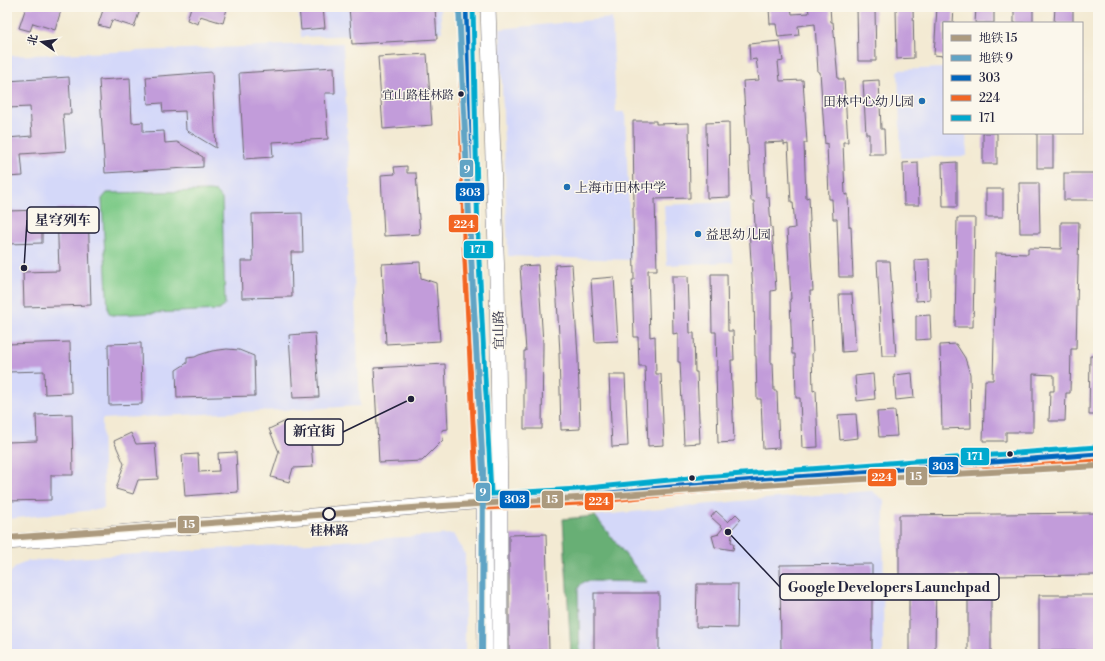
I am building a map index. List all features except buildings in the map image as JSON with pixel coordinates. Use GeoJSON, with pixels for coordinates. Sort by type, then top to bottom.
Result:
{"type":"FeatureCollection","features":[{"type":"Feature","properties":{"kind":"main road","name":"宜山路"},"geometry":{"type":"LineString","coordinates":[[466,7],[471,242],[484,501],[485,654]]}},
{"type":"Feature","properties":{"kind":"main road","name":"宜山路"},"geometry":{"type":"LineString","coordinates":[[488,7],[497,287],[500,500],[500,654]]}},
{"type":"Feature","properties":{"kind":"main road"},"geometry":{"type":"LineString","coordinates":[[7,542],[484,501],[579,496],[691,484],[1098,454]]}},
{"type":"Feature","properties":{"kind":"shaded area"},"geometry":{"type":"Polygon","coordinates":[[[298,7],[440,7],[442,32],[301,37],[298,7]]]}},
{"type":"Feature","properties":{"kind":"shaded area","name":"上海市田林中学"},"geometry":{"type":"Polygon","coordinates":[[[612,18],[616,112],[625,112],[631,260],[508,256],[500,29],[612,18]]]}},
{"type":"Feature","properties":{"kind":"shaded area"},"geometry":{"type":"Polygon","coordinates":[[[343,43],[360,406],[102,419],[104,509],[7,519],[7,56],[343,43]]]}},
{"type":"Feature","properties":{"kind":"shaded area","name":"田林中心幼儿园"},"geometry":{"type":"Polygon","coordinates":[[[943,68],[943,134],[966,134],[967,156],[901,158],[898,70],[943,68]]]}},
{"type":"Feature","properties":{"kind":"shaded area","name":"益思幼儿园"},"geometry":{"type":"Polygon","coordinates":[[[730,202],[732,262],[667,265],[664,205],[730,202]]]}},
{"type":"Feature","properties":{"kind":"shaded area"},"geometry":{"type":"Polygon","coordinates":[[[872,491],[884,500],[883,654],[571,654],[563,519],[750,500],[872,491]]]}},
{"type":"Feature","properties":{"kind":"shaded area"},"geometry":{"type":"Polygon","coordinates":[[[453,534],[465,554],[465,654],[7,654],[7,580],[11,572],[17,566],[28,561],[453,534]]]}},
{"type":"Feature","properties":{"kind":"green space"},"geometry":{"type":"Polygon","coordinates":[[[216,192],[222,199],[225,304],[220,310],[111,315],[108,311],[102,199],[107,193],[216,192]]]}},
{"type":"Feature","properties":{"kind":"green space"},"geometry":{"type":"Polygon","coordinates":[[[595,516],[647,582],[584,582],[578,590],[580,654],[571,654],[563,519],[595,516]]]}},
{"type":"Feature","properties":{"kind":"metro line","name":"9"},"geometry":{"type":"LineString","coordinates":[[459,7],[483,470],[482,654]]}},
{"type":"Feature","properties":{"kind":"metro line","name":"15"},"geometry":{"type":"LineString","coordinates":[[7,538],[426,507],[808,482],[1098,466]]}},
{"type":"Feature","properties":{"kind":"transit line","name":"224"},"geometry":{"type":"LineString","coordinates":[[459,7],[464,242],[477,501],[480,507],[580,503],[692,492],[1098,461]]}},
{"type":"Feature","properties":{"kind":"transit line","name":"303"},"geometry":{"type":"LineString","coordinates":[[466,7],[471,242],[484,501],[579,496],[691,485],[1098,454]]}},
{"type":"Feature","properties":{"kind":"transit line","name":"171"},"geometry":{"type":"LineString","coordinates":[[473,7],[478,242],[491,494],[578,489],[690,478],[1097,447]]}},
{"type":"Feature","properties":{"kind":"place","name":"宜山路桂林路"},"geometry":{"type":"Point","coordinates":[461,94]}},
{"type":"Feature","properties":{"kind":"place","name":"田林中心幼儿园"},"geometry":{"type":"Point","coordinates":[922,101]}},
{"type":"Feature","properties":{"kind":"place","name":"上海市田林中学"},"geometry":{"type":"Point","coordinates":[567,187]}},
{"type":"Feature","properties":{"kind":"place","name":"益思幼儿园"},"geometry":{"type":"Point","coordinates":[698,234]}},
{"type":"Feature","properties":{"kind":"place","name":"星穹列车"},"geometry":{"type":"Point","coordinates":[24,268]}},
{"type":"Feature","properties":{"kind":"place","name":"新宜街"},"geometry":{"type":"Point","coordinates":[411,399]}},
{"type":"Feature","properties":{"kind":"place","name":"桂林路"},"geometry":{"type":"Point","coordinates":[329,514]}},
{"type":"Feature","properties":{"kind":"place","name":"Google Developers Launchpad"},"geometry":{"type":"Point","coordinates":[728,532]}}]}
